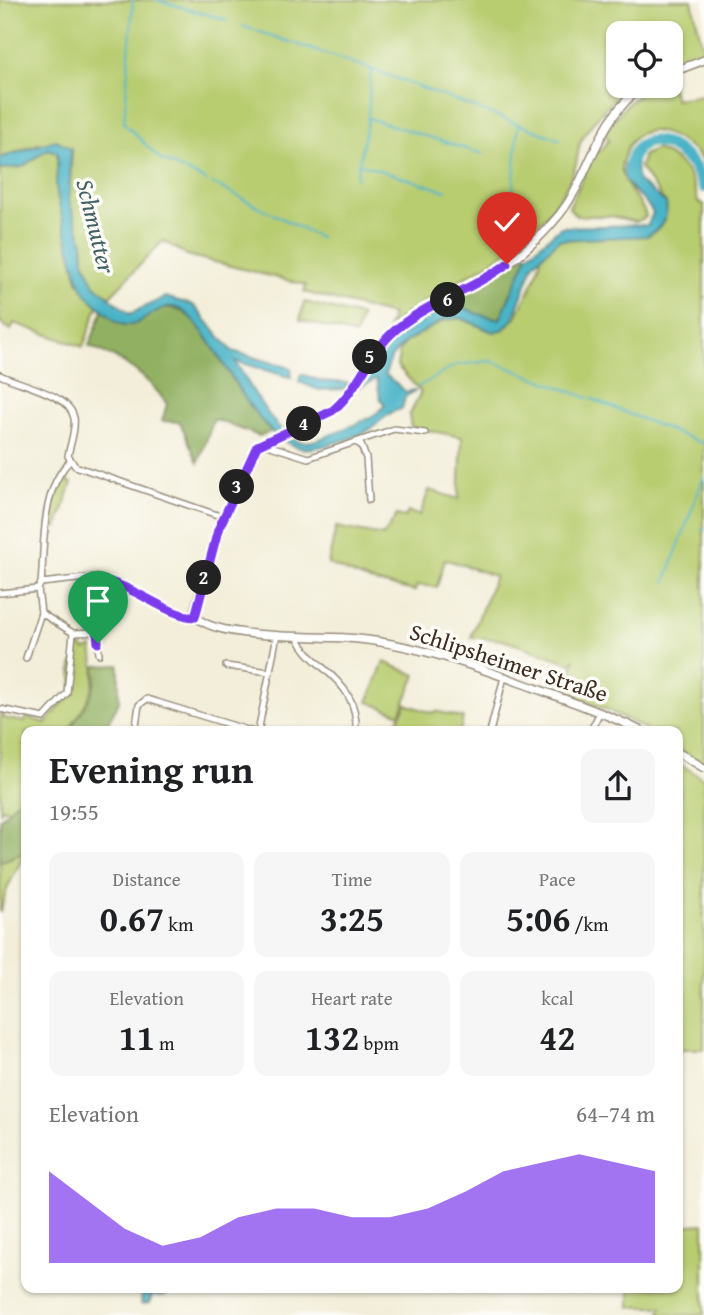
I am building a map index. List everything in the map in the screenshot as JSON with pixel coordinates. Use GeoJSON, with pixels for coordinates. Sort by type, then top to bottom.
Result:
{"type":"FeatureCollection","features":[{"type":"Feature","properties":{"kind":"street"},"geometry":{"type":"LineString","coordinates":[[683,68],[704,60]]}},
{"type":"Feature","properties":{"kind":"street"},"geometry":{"type":"LineString","coordinates":[[0,593],[95,577],[145,595],[185,616],[195,617],[198,596],[223,517],[253,451],[264,441],[332,411],[350,392],[364,367],[392,332],[498,271],[539,237],[572,196],[608,120],[628,98]]}},
{"type":"Feature","properties":{"kind":"street"},"geometry":{"type":"LineString","coordinates":[[0,375],[56,397],[68,406],[74,419],[70,461],[56,483],[46,516],[40,586],[41,613],[26,658]]}},
{"type":"Feature","properties":{"kind":"street"},"geometry":{"type":"LineString","coordinates":[[264,441],[299,458],[308,458],[394,429],[425,433]]}},
{"type":"Feature","properties":{"kind":"street"},"geometry":{"type":"LineString","coordinates":[[357,443],[361,445],[366,458],[369,500]]}},
{"type":"Feature","properties":{"kind":"street"},"geometry":{"type":"LineString","coordinates":[[70,461],[75,466],[223,517]]}},
{"type":"Feature","properties":{"kind":"street"},"geometry":{"type":"LineString","coordinates":[[99,654],[97,632],[110,582]]}},
{"type":"Feature","properties":{"kind":"street"},"geometry":{"type":"LineString","coordinates":[[41,613],[74,633],[97,632]]}},
{"type":"Feature","properties":{"kind":"street","name":"Schlipsheimer Straße"},"geometry":{"type":"LineString","coordinates":[[195,617],[213,628],[382,642],[427,652],[504,677],[600,712],[630,726]]}},
{"type":"Feature","properties":{"kind":"street"},"geometry":{"type":"LineString","coordinates":[[0,709],[46,718],[67,693],[74,633]]}},
{"type":"Feature","properties":{"kind":"street"},"geometry":{"type":"LineString","coordinates":[[257,726],[278,635]]}},
{"type":"Feature","properties":{"kind":"street"},"geometry":{"type":"LineString","coordinates":[[297,636],[344,688],[354,711],[355,726]]}},
{"type":"Feature","properties":{"kind":"street"},"geometry":{"type":"LineString","coordinates":[[226,666],[270,672]]}},
{"type":"Feature","properties":{"kind":"street"},"geometry":{"type":"LineString","coordinates":[[492,726],[504,677]]}},
{"type":"Feature","properties":{"kind":"street"},"geometry":{"type":"LineString","coordinates":[[136,726],[139,705],[147,699],[236,726]]}},
{"type":"Feature","properties":{"kind":"street"},"geometry":{"type":"LineString","coordinates":[[593,726],[600,712]]}},
{"type":"Feature","properties":{"kind":"street"},"geometry":{"type":"LineString","coordinates":[[683,756],[704,768]]}},
{"type":"Feature","properties":{"kind":"green space"},"geometry":{"type":"Polygon","coordinates":[[[0,0],[692,0],[704,54],[683,60],[683,21],[606,21],[606,98],[616,98],[585,133],[576,164],[562,194],[549,212],[509,250],[388,327],[392,315],[304,292],[306,285],[187,255],[163,241],[108,298],[94,284],[84,261],[83,243],[69,201],[72,153],[40,143],[0,158],[0,0]]]}},
{"type":"Feature","properties":{"kind":"green space"},"geometry":{"type":"Polygon","coordinates":[[[704,95],[704,163],[688,146],[665,133],[642,133],[633,139],[621,167],[626,182],[646,217],[636,222],[611,216],[576,216],[569,207],[596,150],[599,152],[609,140],[604,133],[632,100],[704,95]]]}},
{"type":"Feature","properties":{"kind":"green space"},"geometry":{"type":"Polygon","coordinates":[[[48,149],[57,152],[57,192],[78,281],[98,306],[83,347],[14,323],[11,330],[0,322],[0,169],[22,167],[48,149]]]}},
{"type":"Feature","properties":{"kind":"green space"},"geometry":{"type":"Polygon","coordinates":[[[656,149],[673,158],[690,176],[698,202],[704,204],[704,764],[683,752],[683,726],[639,726],[608,710],[563,694],[575,659],[570,663],[503,640],[471,637],[495,576],[445,559],[437,587],[417,585],[415,591],[370,581],[328,564],[336,527],[383,536],[397,515],[405,517],[408,512],[420,515],[429,490],[459,499],[462,437],[411,427],[409,416],[421,392],[397,366],[400,350],[406,342],[449,318],[461,318],[493,332],[516,317],[535,279],[542,255],[559,240],[646,236],[655,230],[664,219],[666,204],[640,167],[644,155],[656,149]]]}},
{"type":"Feature","properties":{"kind":"green space"},"geometry":{"type":"Polygon","coordinates":[[[526,253],[528,255],[500,319],[477,314],[454,302],[526,253]]]}},
{"type":"Feature","properties":{"kind":"green space"},"geometry":{"type":"Polygon","coordinates":[[[304,302],[361,316],[356,335],[300,320],[304,302]]]}},
{"type":"Feature","properties":{"kind":"green space"},"geometry":{"type":"Polygon","coordinates":[[[159,308],[186,314],[198,323],[208,335],[246,400],[273,431],[259,436],[214,419],[198,463],[180,422],[162,421],[167,404],[151,384],[123,362],[89,346],[103,310],[119,323],[150,314],[159,308]]]}},
{"type":"Feature","properties":{"kind":"green space"},"geometry":{"type":"Polygon","coordinates":[[[64,474],[68,476],[67,481],[72,483],[57,528],[54,527],[52,531],[55,535],[48,528],[49,514],[64,474]]]}},
{"type":"Feature","properties":{"kind":"green space"},"geometry":{"type":"Polygon","coordinates":[[[80,643],[84,650],[92,648],[94,675],[91,693],[72,726],[21,726],[21,798],[10,811],[3,808],[0,812],[0,712],[4,712],[3,718],[25,722],[27,717],[46,723],[68,696],[73,695],[72,667],[80,643]]]}},
{"type":"Feature","properties":{"kind":"green space"},"geometry":{"type":"Polygon","coordinates":[[[384,662],[416,675],[400,714],[368,702],[384,662]]]}},
{"type":"Feature","properties":{"kind":"green space"},"geometry":{"type":"Polygon","coordinates":[[[119,665],[119,702],[106,726],[72,726],[92,692],[95,666],[119,665]]]}},
{"type":"Feature","properties":{"kind":"green space"},"geometry":{"type":"Polygon","coordinates":[[[406,704],[432,713],[436,711],[463,718],[461,726],[395,726],[406,704]]]}},
{"type":"Feature","properties":{"kind":"green space"},"geometry":{"type":"Polygon","coordinates":[[[683,766],[704,779],[704,1049],[683,1049],[683,766]]]}},
{"type":"Feature","properties":{"kind":"green space"},"geometry":{"type":"Polygon","coordinates":[[[21,797],[21,853],[0,862],[0,819],[21,797]]]}},
{"type":"Feature","properties":{"kind":"green space"},"geometry":{"type":"Polygon","coordinates":[[[21,854],[21,860],[7,889],[0,913],[0,862],[21,854]]]}},
{"type":"Feature","properties":{"kind":"green space"},"geometry":{"type":"Polygon","coordinates":[[[704,1224],[704,1315],[659,1315],[662,1307],[630,1307],[630,1293],[683,1293],[683,1226],[704,1224]]]}},
{"type":"Feature","properties":{"kind":"water"},"geometry":{"type":"Polygon","coordinates":[[[56,140],[71,148],[69,201],[83,243],[84,261],[94,284],[130,314],[165,297],[193,305],[232,351],[291,368],[292,378],[235,361],[273,420],[292,438],[302,442],[329,436],[377,413],[385,405],[380,398],[377,379],[359,387],[388,347],[426,318],[456,303],[477,314],[500,319],[528,255],[561,227],[648,225],[653,213],[626,180],[624,165],[636,163],[637,180],[666,203],[666,214],[660,227],[647,236],[559,240],[534,263],[513,319],[504,329],[493,332],[461,318],[443,320],[406,342],[392,356],[385,374],[406,392],[416,390],[405,397],[402,409],[391,413],[362,434],[323,446],[301,448],[284,441],[268,428],[240,391],[203,332],[179,309],[161,309],[137,323],[128,325],[116,321],[86,294],[77,272],[59,205],[56,184],[57,152],[48,149],[22,167],[0,169],[0,158],[56,140]]]}},
{"type":"Feature","properties":{"kind":"water"},"geometry":{"type":"Polygon","coordinates":[[[301,374],[321,381],[348,383],[346,389],[319,390],[299,382],[301,374]]]}},
{"type":"Feature","properties":{"kind":"water"},"geometry":{"type":"Polygon","coordinates":[[[142,1293],[166,1293],[151,1296],[150,1303],[141,1304],[142,1293]]]}},
{"type":"Feature","properties":{"kind":"waterway"},"geometry":{"type":"LineString","coordinates":[[133,0],[124,123],[160,159],[207,181]]}},
{"type":"Feature","properties":{"kind":"waterway"},"geometry":{"type":"LineString","coordinates":[[156,0],[227,20]]}},
{"type":"Feature","properties":{"kind":"waterway"},"geometry":{"type":"LineString","coordinates":[[242,26],[371,69],[561,140]]}},
{"type":"Feature","properties":{"kind":"waterway"},"geometry":{"type":"LineString","coordinates":[[356,178],[368,118],[371,69]]}},
{"type":"Feature","properties":{"kind":"waterway"},"geometry":{"type":"LineString","coordinates":[[368,118],[483,154]]}},
{"type":"Feature","properties":{"kind":"waterway"},"geometry":{"type":"LineString","coordinates":[[512,206],[518,126]]}},
{"type":"Feature","properties":{"kind":"waterway","name":"Schmutter"},"geometry":{"type":"LineString","coordinates":[[631,178],[630,164],[635,152],[641,145],[656,141],[672,147],[685,157],[695,168],[704,187]]}},
{"type":"Feature","properties":{"kind":"waterway"},"geometry":{"type":"LineString","coordinates":[[360,164],[446,191]]}},
{"type":"Feature","properties":{"kind":"waterway"},"geometry":{"type":"LineString","coordinates":[[212,183],[320,238]]}},
{"type":"Feature","properties":{"kind":"waterway"},"geometry":{"type":"LineString","coordinates":[[418,387],[456,365],[491,361],[588,398]]}},
{"type":"Feature","properties":{"kind":"waterway"},"geometry":{"type":"LineString","coordinates":[[592,399],[704,444]]}},
{"type":"Feature","properties":{"kind":"waterway"},"geometry":{"type":"LineString","coordinates":[[665,582],[704,477]]}},
{"type":"Feature","properties":{"kind":"route"},"geometry":{"type":"LineString","coordinates":[[98,643],[97,632],[110,582],[145,595],[185,616],[195,617],[198,596],[218,530],[257,446],[332,411],[342,403],[372,355],[392,332],[466,291],[507,264]]}}]}
